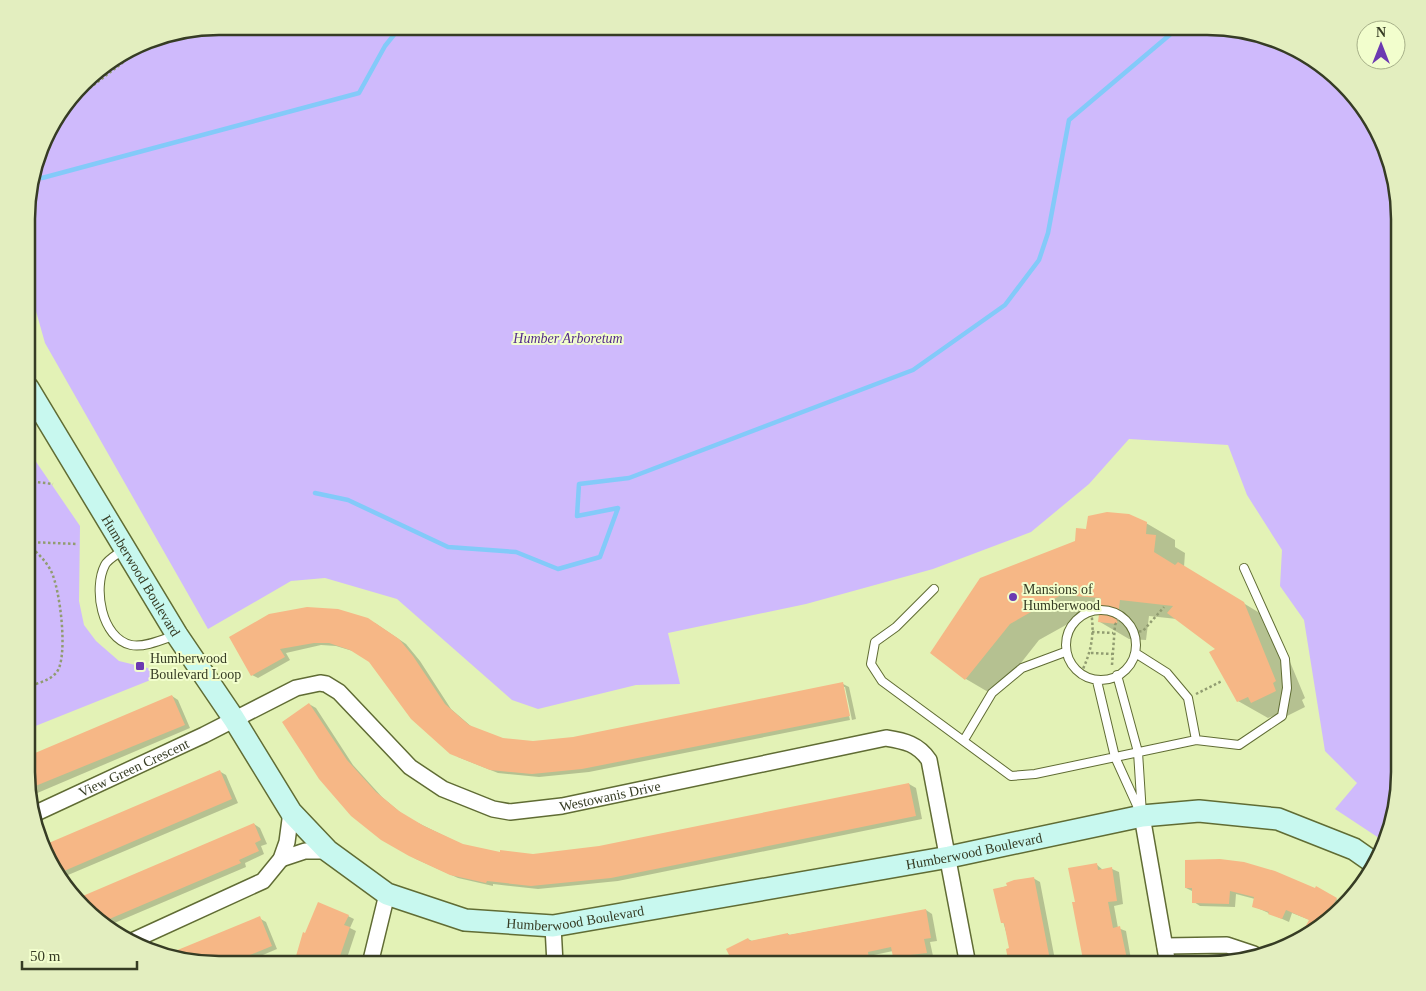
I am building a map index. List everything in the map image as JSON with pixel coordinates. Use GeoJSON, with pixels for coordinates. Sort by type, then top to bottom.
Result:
{"type":"FeatureCollection","features":[{"type":"Feature","properties":{"kind":"street","name":"Humberwood Boulevard"},"geometry":{"type":"LineString","coordinates":[[35,400],[177,635],[234,719],[291,812],[328,851],[387,894],[465,920],[553,926],[949,857],[1142,816],[1199,811],[1278,818],[1354,848],[1369,859]]}},
{"type":"Feature","properties":{"kind":"street","name":"Westowanis Drive"},"geometry":{"type":"LineString","coordinates":[[234,719],[296,688],[314,683],[326,684],[339,692],[410,767],[443,789],[493,809],[510,812],[571,804],[886,738],[903,741],[922,750],[929,760],[949,857]]}},
{"type":"Feature","properties":{"kind":"street","name":"View Green Crescent"},"geometry":{"type":"LineString","coordinates":[[40,811],[234,719]]}},
{"type":"Feature","properties":{"kind":"street"},"geometry":{"type":"LineString","coordinates":[[139,938],[262,881],[281,859],[287,842],[291,812]]}},
{"type":"Feature","properties":{"kind":"street"},"geometry":{"type":"LineString","coordinates":[[1142,816],[1167,956]]}},
{"type":"Feature","properties":{"kind":"street"},"geometry":{"type":"LineString","coordinates":[[281,859],[305,851],[328,851]]}},
{"type":"Feature","properties":{"kind":"street"},"geometry":{"type":"LineString","coordinates":[[949,857],[966,956]]}},
{"type":"Feature","properties":{"kind":"street"},"geometry":{"type":"LineString","coordinates":[[372,956],[387,894]]}},
{"type":"Feature","properties":{"kind":"street"},"geometry":{"type":"LineString","coordinates":[[553,926],[555,956]]}},
{"type":"Feature","properties":{"kind":"street"},"geometry":{"type":"LineString","coordinates":[[1165,946],[1227,945],[1246,951]]}},
{"type":"Feature","properties":{"kind":"lane"},"geometry":{"type":"LineString","coordinates":[[125,549],[106,564],[101,582],[100,601],[107,623],[121,640],[130,645],[138,645],[177,635]]}},
{"type":"Feature","properties":{"kind":"lane"},"geometry":{"type":"LineString","coordinates":[[934,589],[896,627],[875,642],[871,664],[882,681],[1012,776],[1034,774],[1196,740],[1239,745],[1282,716],[1287,688],[1285,658],[1244,568]]}},
{"type":"Feature","properties":{"kind":"lane"},"geometry":{"type":"LineString","coordinates":[[1112,609],[1131,623],[1134,632],[1138,642],[1136,654],[1124,673],[1098,681],[1072,668],[1065,652],[1069,626],[1082,613],[1112,609]]}},
{"type":"Feature","properties":{"kind":"lane"},"geometry":{"type":"LineString","coordinates":[[964,740],[992,693],[1022,668],[1065,652]]}},
{"type":"Feature","properties":{"kind":"lane"},"geometry":{"type":"LineString","coordinates":[[1136,654],[1167,673],[1188,698],[1196,740]]}},
{"type":"Feature","properties":{"kind":"lane"},"geometry":{"type":"LineString","coordinates":[[1117,675],[1138,752],[1142,816]]}},
{"type":"Feature","properties":{"kind":"lane"},"geometry":{"type":"LineString","coordinates":[[1098,681],[1115,757],[1142,816]]}},
{"type":"Feature","properties":{"kind":"path"},"geometry":{"type":"LineString","coordinates":[[95,83],[122,63]]}},
{"type":"Feature","properties":{"kind":"path"},"geometry":{"type":"LineString","coordinates":[[35,482],[53,484]]}},
{"type":"Feature","properties":{"kind":"path"},"geometry":{"type":"LineString","coordinates":[[35,544],[78,544]]}},
{"type":"Feature","properties":{"kind":"path"},"geometry":{"type":"LineString","coordinates":[[35,549],[51,570],[57,586],[63,653],[57,673],[50,679],[35,684]]}},
{"type":"Feature","properties":{"kind":"path"},"geometry":{"type":"LineString","coordinates":[[1134,632],[1143,631],[1164,607]]}},
{"type":"Feature","properties":{"kind":"path"},"geometry":{"type":"LineString","coordinates":[[1081,673],[1091,653],[1091,612]]}},
{"type":"Feature","properties":{"kind":"path"},"geometry":{"type":"LineString","coordinates":[[1117,675],[1111,661],[1115,625],[1120,616]]}},
{"type":"Feature","properties":{"kind":"path"},"geometry":{"type":"LineString","coordinates":[[1092,632],[1114,633]]}},
{"type":"Feature","properties":{"kind":"path"},"geometry":{"type":"LineString","coordinates":[[1091,653],[1112,654]]}},
{"type":"Feature","properties":{"kind":"path"},"geometry":{"type":"LineString","coordinates":[[1188,698],[1222,681]]}},
{"type":"Feature","properties":{"kind":"green space","name":"Humber Arboretum"},"geometry":{"type":"Polygon","coordinates":[[[207,35],[1219,35],[1254,41],[1277,49],[1319,73],[1353,107],[1377,149],[1385,172],[1391,207],[1391,784],[1385,819],[1379,838],[1335,809],[1357,783],[1325,751],[1304,620],[1280,586],[1282,550],[1247,495],[1228,445],[1129,439],[1089,484],[1031,532],[933,569],[806,604],[668,633],[680,684],[636,685],[538,709],[512,700],[397,599],[325,578],[291,581],[208,629],[45,343],[35,308],[35,207],[41,172],[49,149],[73,107],[107,73],[138,54],[172,41],[207,35]]]}},
{"type":"Feature","properties":{"kind":"green space"},"geometry":{"type":"Polygon","coordinates":[[[35,460],[80,526],[79,601],[84,625],[96,641],[119,661],[168,673],[35,726],[35,460]]]}},
{"type":"Feature","properties":{"kind":"building","name":"Mansions of Humberwood"},"geometry":{"type":"Polygon","coordinates":[[[1107,512],[1129,514],[1147,522],[1146,534],[1156,535],[1154,552],[1175,565],[1178,562],[1244,602],[1276,681],[1273,683],[1276,691],[1251,703],[1248,697],[1237,702],[1209,652],[1215,649],[1167,613],[1173,606],[1120,600],[1117,624],[1098,622],[1101,598],[1061,595],[1010,624],[965,680],[930,653],[980,578],[1075,541],[1076,528],[1086,529],[1088,516],[1107,512]]]}},
{"type":"Feature","properties":{"kind":"building"},"geometry":{"type":"Polygon","coordinates":[[[307,607],[338,609],[368,618],[399,639],[413,656],[445,704],[469,725],[503,738],[533,741],[573,737],[843,682],[850,716],[582,769],[532,774],[490,770],[450,754],[411,719],[369,662],[350,650],[329,643],[314,643],[280,649],[285,657],[251,676],[229,637],[269,614],[307,607]]]}},
{"type":"Feature","properties":{"kind":"building"},"geometry":{"type":"Polygon","coordinates":[[[172,695],[185,725],[35,786],[35,753],[172,695]]]}},
{"type":"Feature","properties":{"kind":"building"},"geometry":{"type":"Polygon","coordinates":[[[309,703],[347,760],[376,792],[399,811],[424,826],[463,844],[500,852],[500,850],[533,854],[599,846],[909,783],[916,816],[611,878],[531,886],[487,881],[486,883],[450,875],[409,856],[381,840],[351,816],[319,779],[282,722],[309,703]]]}},
{"type":"Feature","properties":{"kind":"building"},"geometry":{"type":"Polygon","coordinates":[[[220,770],[232,799],[64,871],[49,843],[220,770]]]}},
{"type":"Feature","properties":{"kind":"building"},"geometry":{"type":"Polygon","coordinates":[[[254,823],[261,840],[255,843],[259,851],[239,860],[241,863],[109,919],[83,896],[254,823]]]}},
{"type":"Feature","properties":{"kind":"building"},"geometry":{"type":"Polygon","coordinates":[[[1220,859],[1244,862],[1275,871],[1315,888],[1316,886],[1337,898],[1333,906],[1305,927],[1309,920],[1286,910],[1282,919],[1268,914],[1269,912],[1252,907],[1254,897],[1230,891],[1229,904],[1192,903],[1192,888],[1185,888],[1185,860],[1220,859]]]}},
{"type":"Feature","properties":{"kind":"building"},"geometry":{"type":"Polygon","coordinates":[[[1097,863],[1098,870],[1112,867],[1117,901],[1108,902],[1113,928],[1120,926],[1126,956],[1082,956],[1068,868],[1097,863]]]}},
{"type":"Feature","properties":{"kind":"building"},"geometry":{"type":"Polygon","coordinates":[[[1034,877],[1049,956],[1007,956],[1006,949],[1009,948],[1004,923],[1001,923],[993,889],[1007,886],[1006,883],[1034,877]]]}},
{"type":"Feature","properties":{"kind":"building"},"geometry":{"type":"Polygon","coordinates":[[[318,902],[349,915],[344,925],[350,927],[340,956],[296,956],[303,932],[305,933],[318,902]]]}},
{"type":"Feature","properties":{"kind":"building"},"geometry":{"type":"Polygon","coordinates":[[[926,909],[931,938],[924,939],[927,953],[902,956],[893,956],[891,947],[868,952],[869,956],[730,956],[726,949],[748,938],[750,941],[788,933],[788,935],[926,909]]]}},
{"type":"Feature","properties":{"kind":"building"},"geometry":{"type":"Polygon","coordinates":[[[260,916],[272,946],[246,956],[207,956],[176,951],[260,916]]]}},
{"type":"Feature","properties":{"kind":"waterway"},"geometry":{"type":"LineString","coordinates":[[42,178],[359,93],[385,46],[394,35]]}},
{"type":"Feature","properties":{"kind":"waterway"},"geometry":{"type":"LineString","coordinates":[[315,493],[348,500],[448,547],[516,552],[558,569],[600,557],[618,508],[577,516],[579,484],[629,478],[913,370],[1005,305],[1039,260],[1048,233],[1069,120],[1170,35]]}},
{"type":"Feature","properties":{"kind":"place","name":"Mansions of Humberwood"},"geometry":{"type":"Point","coordinates":[1013,597]}},
{"type":"Feature","properties":{"kind":"place","name":"Humberwood Boulevard Loop"},"geometry":{"type":"Point","coordinates":[140,666]}}]}
